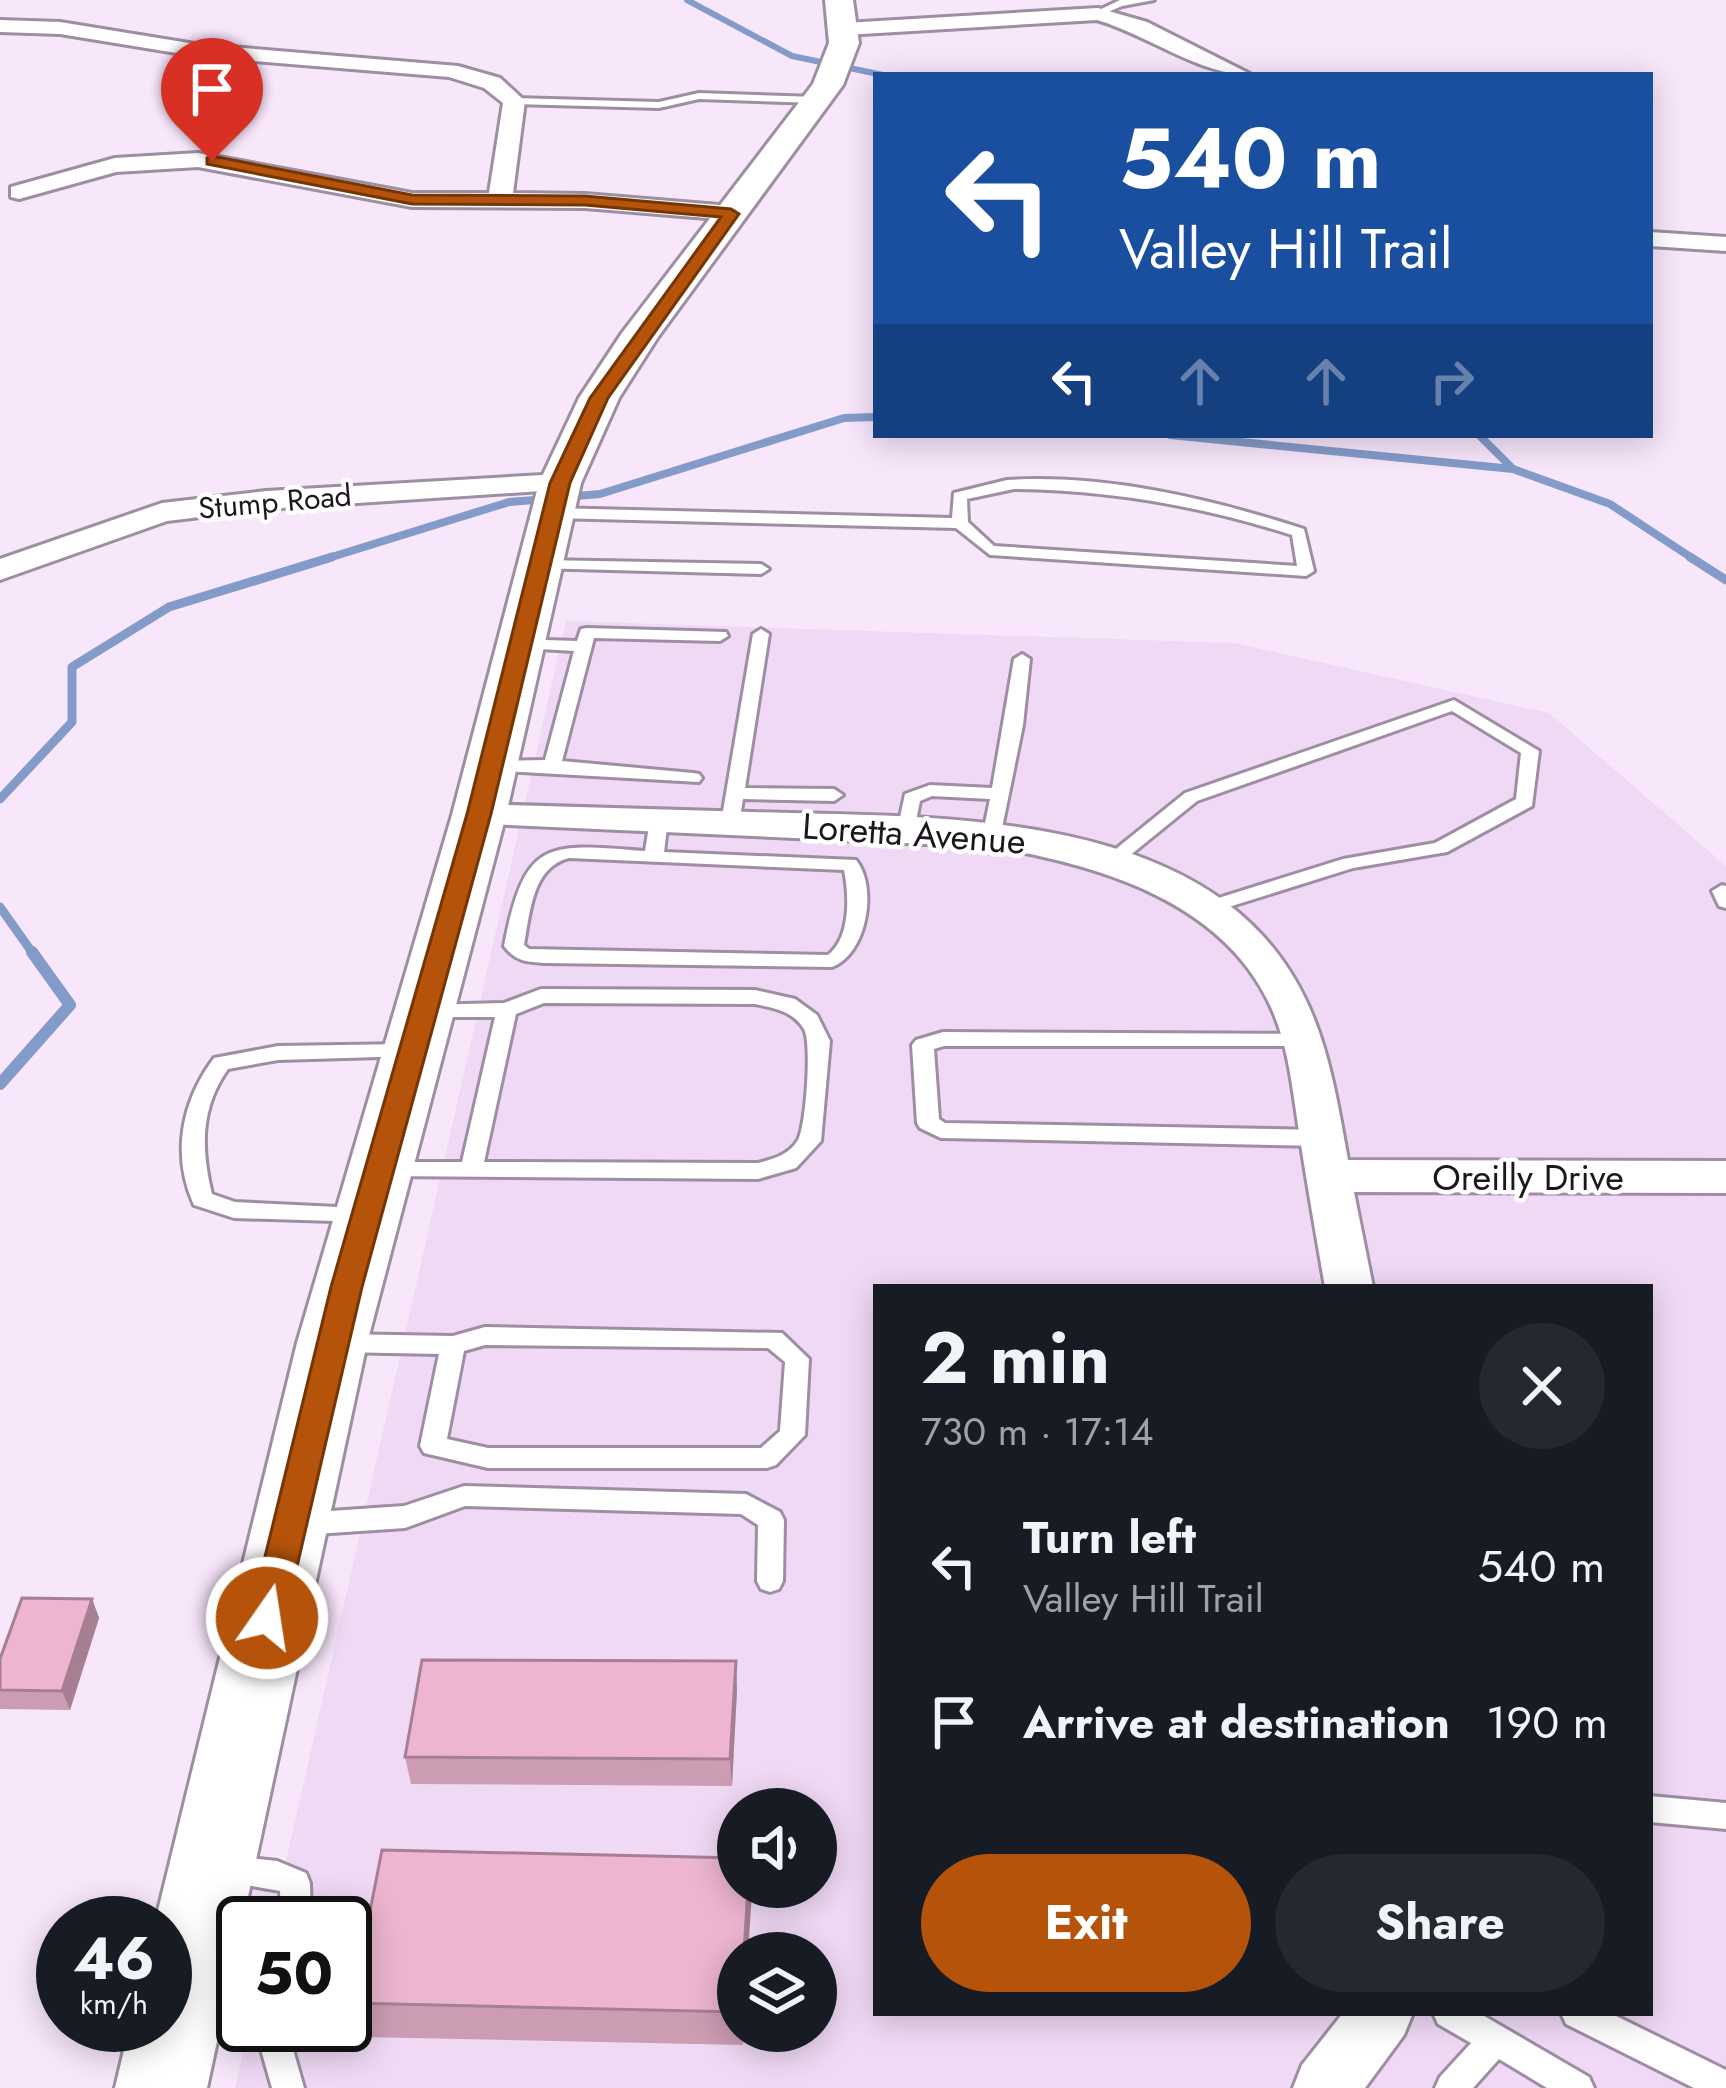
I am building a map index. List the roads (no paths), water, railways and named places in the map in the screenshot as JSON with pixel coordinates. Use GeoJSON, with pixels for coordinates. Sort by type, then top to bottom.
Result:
{"type":"FeatureCollection","features":[{"type":"Feature","properties":{"kind":"main road"},"geometry":{"type":"LineString","coordinates":[[161,2088],[289,1525],[372,1193],[418,1030],[552,645],[553,511],[599,398],[731,214],[835,51]]}},
{"type":"Feature","properties":{"kind":"street"},"geometry":{"type":"LineString","coordinates":[[835,51],[1096,14],[1140,26],[1235,72]]}},
{"type":"Feature","properties":{"kind":"street"},"geometry":{"type":"LineString","coordinates":[[0,26],[52,27],[195,50],[450,71],[492,83],[514,101],[500,201]]}},
{"type":"Feature","properties":{"kind":"street"},"geometry":{"type":"LineString","coordinates":[[6,195],[115,165],[198,160],[412,200],[615,202],[731,214]]}},
{"type":"Feature","properties":{"kind":"street"},"geometry":{"type":"LineString","coordinates":[[1653,239],[1726,244]]}},
{"type":"Feature","properties":{"kind":"street","name":"Stump Road"},"geometry":{"type":"LineString","coordinates":[[0,570],[161,512],[266,500],[553,511]]}},
{"type":"Feature","properties":{"kind":"street","name":"Loretta Avenue"},"geometry":{"type":"LineString","coordinates":[[508,781],[657,838],[732,808],[907,827],[996,814],[1152,878],[1203,909],[1255,954],[1279,985],[1301,1039],[1347,1284]]}},
{"type":"Feature","properties":{"kind":"street","name":"Oreilly Drive"},"geometry":{"type":"LineString","coordinates":[[1326,1157],[1726,1177]]}},
{"type":"Feature","properties":{"kind":"street"},"geometry":{"type":"LineString","coordinates":[[1325,2088],[1380,2016]]}},
{"type":"Feature","properties":{"kind":"lane"},"geometry":{"type":"LineString","coordinates":[[1096,14],[1120,3],[1148,0]]}},
{"type":"Feature","properties":{"kind":"lane"},"geometry":{"type":"LineString","coordinates":[[514,101],[658,105],[835,51]]}},
{"type":"Feature","properties":{"kind":"lane"},"geometry":{"type":"LineString","coordinates":[[553,511],[960,523],[990,550],[1306,571],[1299,532],[1248,514],[1178,501],[1012,484],[959,496],[960,523]]}},
{"type":"Feature","properties":{"kind":"lane"},"geometry":{"type":"LineString","coordinates":[[553,511],[760,569]]}},
{"type":"Feature","properties":{"kind":"lane"},"geometry":{"type":"LineString","coordinates":[[552,645],[586,633],[720,636]]}},
{"type":"Feature","properties":{"kind":"lane"},"geometry":{"type":"LineString","coordinates":[[761,634],[732,808],[834,795]]}},
{"type":"Feature","properties":{"kind":"lane"},"geometry":{"type":"LineString","coordinates":[[996,814],[1022,659]]}},
{"type":"Feature","properties":{"kind":"lane"},"geometry":{"type":"LineString","coordinates":[[1111,861],[1191,797],[1454,705],[1530,752],[1525,802],[1440,848],[1350,863],[1203,909]]}},
{"type":"Feature","properties":{"kind":"lane"},"geometry":{"type":"LineString","coordinates":[[508,781],[574,771],[693,778]]}},
{"type":"Feature","properties":{"kind":"lane"},"geometry":{"type":"LineString","coordinates":[[657,838],[849,864],[855,872],[852,942],[846,955],[832,961],[544,957],[523,955],[514,946],[523,889],[531,871],[548,857],[657,838]]}},
{"type":"Feature","properties":{"kind":"lane"},"geometry":{"type":"LineString","coordinates":[[541,996],[755,997],[788,1004],[810,1020],[820,1041],[810,1142],[788,1163],[758,1171],[505,1173],[472,1169],[372,1193],[233,1210],[202,1199],[191,1157],[199,1090],[221,1063],[418,1030],[507,1010],[541,996]]}},
{"type":"Feature","properties":{"kind":"lane"},"geometry":{"type":"LineString","coordinates":[[472,1169],[507,1010]]}},
{"type":"Feature","properties":{"kind":"lane"},"geometry":{"type":"LineString","coordinates":[[1301,1039],[943,1039],[923,1045],[928,1123],[940,1130],[1326,1157]]}},
{"type":"Feature","properties":{"kind":"lane"},"geometry":{"type":"LineString","coordinates":[[332,1343],[453,1345],[484,1336],[773,1339],[797,1359],[792,1435],[766,1458],[488,1458],[433,1446],[453,1345]]}},
{"type":"Feature","properties":{"kind":"lane"},"geometry":{"type":"LineString","coordinates":[[289,1525],[405,1517],[464,1496],[746,1504],[771,1520],[770,1581]]}},
{"type":"Feature","properties":{"kind":"lane"},"geometry":{"type":"LineString","coordinates":[[1653,1809],[1726,1816]]}},
{"type":"Feature","properties":{"kind":"lane"},"geometry":{"type":"LineString","coordinates":[[211,1868],[277,1875],[295,1883],[295,1896]]}},
{"type":"Feature","properties":{"kind":"lane"},"geometry":{"type":"LineString","coordinates":[[1454,2016],[1578,2088]]}},
{"type":"Feature","properties":{"kind":"lane"},"geometry":{"type":"LineString","coordinates":[[1583,2016],[1726,2087]]}},
{"type":"Feature","properties":{"kind":"lane"},"geometry":{"type":"LineString","coordinates":[[1451,2088],[1494,2041]]}},
{"type":"Feature","properties":{"kind":"lane"},"geometry":{"type":"LineString","coordinates":[[278,2052],[288,2088]]}},
{"type":"Feature","properties":{"kind":"waterway"},"geometry":{"type":"LineString","coordinates":[[687,0],[792,56],[873,73]]}},
{"type":"Feature","properties":{"kind":"waterway"},"geometry":{"type":"LineString","coordinates":[[566,497],[600,494],[844,418],[873,417]]}},
{"type":"Feature","properties":{"kind":"waterway"},"geometry":{"type":"LineString","coordinates":[[1200,438],[1513,469]]}},
{"type":"Feature","properties":{"kind":"waterway"},"geometry":{"type":"LineString","coordinates":[[1482,438],[1513,469]]}},
{"type":"Feature","properties":{"kind":"waterway"},"geometry":{"type":"LineString","coordinates":[[1513,469],[1610,504],[1695,560]]}},
{"type":"Feature","properties":{"kind":"waterway"},"geometry":{"type":"LineString","coordinates":[[322,560],[509,502],[547,499]]}},
{"type":"Feature","properties":{"kind":"waterway"},"geometry":{"type":"LineString","coordinates":[[0,799],[72,722],[72,667],[169,607],[332,557]]}},
{"type":"Feature","properties":{"kind":"waterway"},"geometry":{"type":"LineString","coordinates":[[1690,557],[1726,580]]}},
{"type":"Feature","properties":{"kind":"waterway"},"geometry":{"type":"LineString","coordinates":[[0,907],[34,955]]}},
{"type":"Feature","properties":{"kind":"waterway"},"geometry":{"type":"LineString","coordinates":[[0,1084],[70,1005],[32,952]]}}]}
